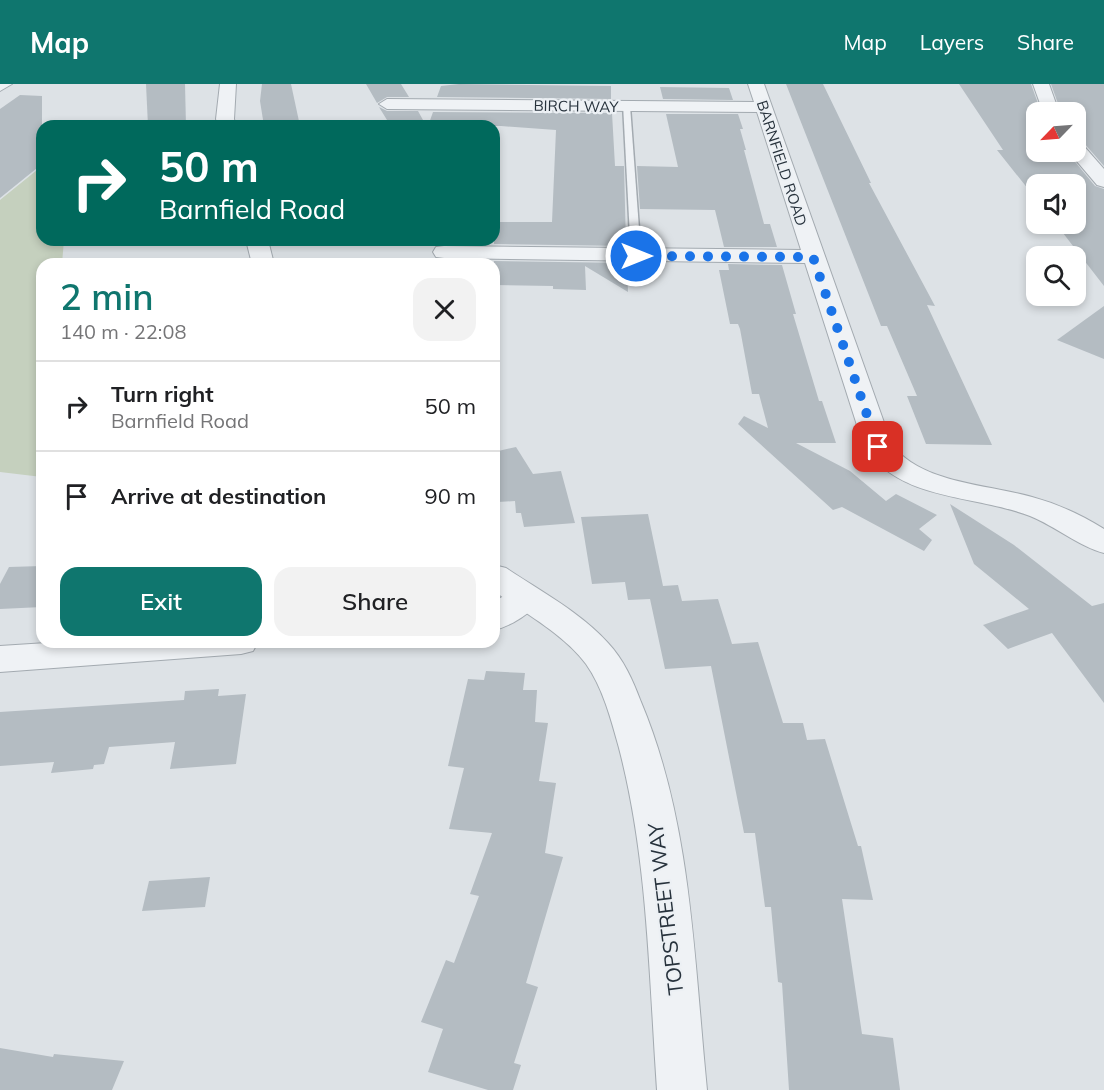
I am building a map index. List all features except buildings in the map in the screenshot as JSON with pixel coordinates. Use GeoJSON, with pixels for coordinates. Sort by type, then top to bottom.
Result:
{"type":"FeatureCollection","features":[{"type":"Feature","properties":{"kind":"street"},"geometry":{"type":"LineString","coordinates":[[225,120],[228,84]]}},
{"type":"Feature","properties":{"kind":"street","name":"BARNFIELD ROAD"},"geometry":{"type":"LineString","coordinates":[[756,84],[813,257],[883,457],[908,474],[926,481],[992,494],[1065,519],[1104,543]]}},
{"type":"Feature","properties":{"kind":"street"},"geometry":{"type":"LineString","coordinates":[[1041,84],[1047,102]]}},
{"type":"Feature","properties":{"kind":"street","name":"BIRCH WAY"},"geometry":{"type":"LineString","coordinates":[[387,104],[764,107]]}},
{"type":"Feature","properties":{"kind":"street"},"geometry":{"type":"LineString","coordinates":[[1086,160],[1102,178]]}},
{"type":"Feature","properties":{"kind":"street"},"geometry":{"type":"LineString","coordinates":[[444,252],[813,257]]}},
{"type":"Feature","properties":{"kind":"street","name":"TOPSTREET WAY"},"geometry":{"type":"LineString","coordinates":[[504,597],[578,634],[597,653],[613,677],[631,722],[647,779],[664,872],[681,1090]]}},
{"type":"Feature","properties":{"kind":"street"},"geometry":{"type":"LineString","coordinates":[[0,659],[156,648]]}},
{"type":"Feature","properties":{"kind":"lane"},"geometry":{"type":"LineString","coordinates":[[626,106],[636,256]]}},
{"type":"Feature","properties":{"kind":"green space"},"geometry":{"type":"Polygon","coordinates":[[[36,171],[36,246],[64,246],[62,258],[36,258],[36,476],[0,472],[0,200],[36,171]]]}},
{"type":"Feature","properties":{"kind":"route"},"geometry":{"type":"LineString","coordinates":[[636,256],[813,257],[878,447]]}}]}
